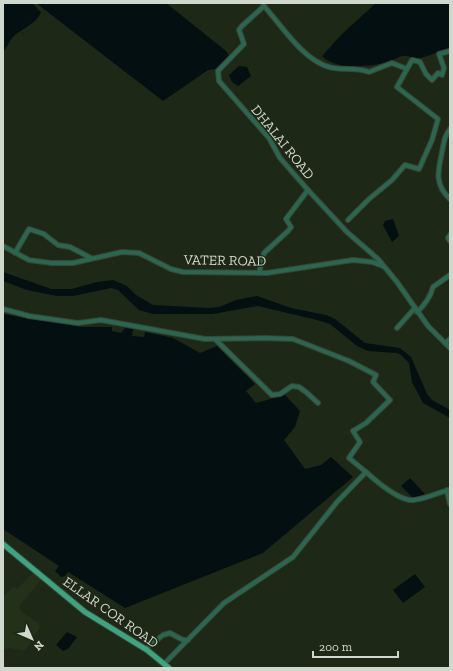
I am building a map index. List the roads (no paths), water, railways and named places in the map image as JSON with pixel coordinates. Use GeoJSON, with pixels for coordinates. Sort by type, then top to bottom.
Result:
{"type":"FeatureCollection","features":[{"type":"Feature","properties":{"kind":"main road","name":"ELLAR COR ROAD"},"geometry":{"type":"LineString","coordinates":[[3,544],[85,612],[147,650],[169,668]]}},
{"type":"Feature","properties":{"kind":"street"},"geometry":{"type":"LineString","coordinates":[[263,5],[306,55],[318,63],[330,67],[360,68],[369,72],[392,63],[407,70]]}},
{"type":"Feature","properties":{"kind":"street","name":"DHALAI ROAD"},"geometry":{"type":"LineString","coordinates":[[263,5],[241,27],[239,30],[244,44],[222,66],[218,76],[224,89],[269,138],[280,158],[308,190],[397,282],[416,310],[450,348]]}},
{"type":"Feature","properties":{"kind":"street"},"geometry":{"type":"LineString","coordinates":[[348,220],[369,199],[392,180],[405,165],[419,169],[432,140],[438,119],[397,87],[412,60],[420,62],[426,74],[432,80],[438,73],[442,75],[444,68],[439,54],[450,51]]}},
{"type":"Feature","properties":{"kind":"street"},"geometry":{"type":"LineString","coordinates":[[450,129],[444,138],[437,170],[439,184],[450,198]]}},
{"type":"Feature","properties":{"kind":"street"},"geometry":{"type":"LineString","coordinates":[[259,273],[263,256],[291,227],[286,219],[308,190]]}},
{"type":"Feature","properties":{"kind":"street"},"geometry":{"type":"LineString","coordinates":[[15,253],[29,229],[44,234],[58,245],[70,247],[91,258]]}},
{"type":"Feature","properties":{"kind":"street"},"geometry":{"type":"LineString","coordinates":[[450,235],[448,238],[450,241]]}},
{"type":"Feature","properties":{"kind":"street","name":"VATER ROAD"},"geometry":{"type":"LineString","coordinates":[[3,246],[29,260],[51,263],[73,263],[122,252],[133,252],[146,255],[153,261],[183,272],[233,271],[259,273],[317,267],[353,260],[372,262],[383,266]]}},
{"type":"Feature","properties":{"kind":"street"},"geometry":{"type":"LineString","coordinates":[[397,328],[416,310],[422,307],[432,293],[433,287],[450,274]]}},
{"type":"Feature","properties":{"kind":"street"},"geometry":{"type":"LineString","coordinates":[[3,309],[29,316],[78,323],[101,320],[216,340],[270,338],[297,340],[323,352],[349,361],[376,375],[373,382],[390,400],[366,423],[353,431],[360,442],[349,458],[383,487],[404,499],[413,501],[448,490],[450,504]]}},
{"type":"Feature","properties":{"kind":"street"},"geometry":{"type":"LineString","coordinates":[[445,343],[450,339]]}},
{"type":"Feature","properties":{"kind":"street"},"geometry":{"type":"LineString","coordinates":[[216,340],[272,395],[280,394],[292,386],[299,387],[318,403]]}},
{"type":"Feature","properties":{"kind":"street"},"geometry":{"type":"LineString","coordinates":[[164,664],[224,603],[293,557],[322,519],[366,472]]}},
{"type":"Feature","properties":{"kind":"street"},"geometry":{"type":"LineString","coordinates":[[147,648],[163,635],[170,633],[184,640],[188,640]]}}]}
